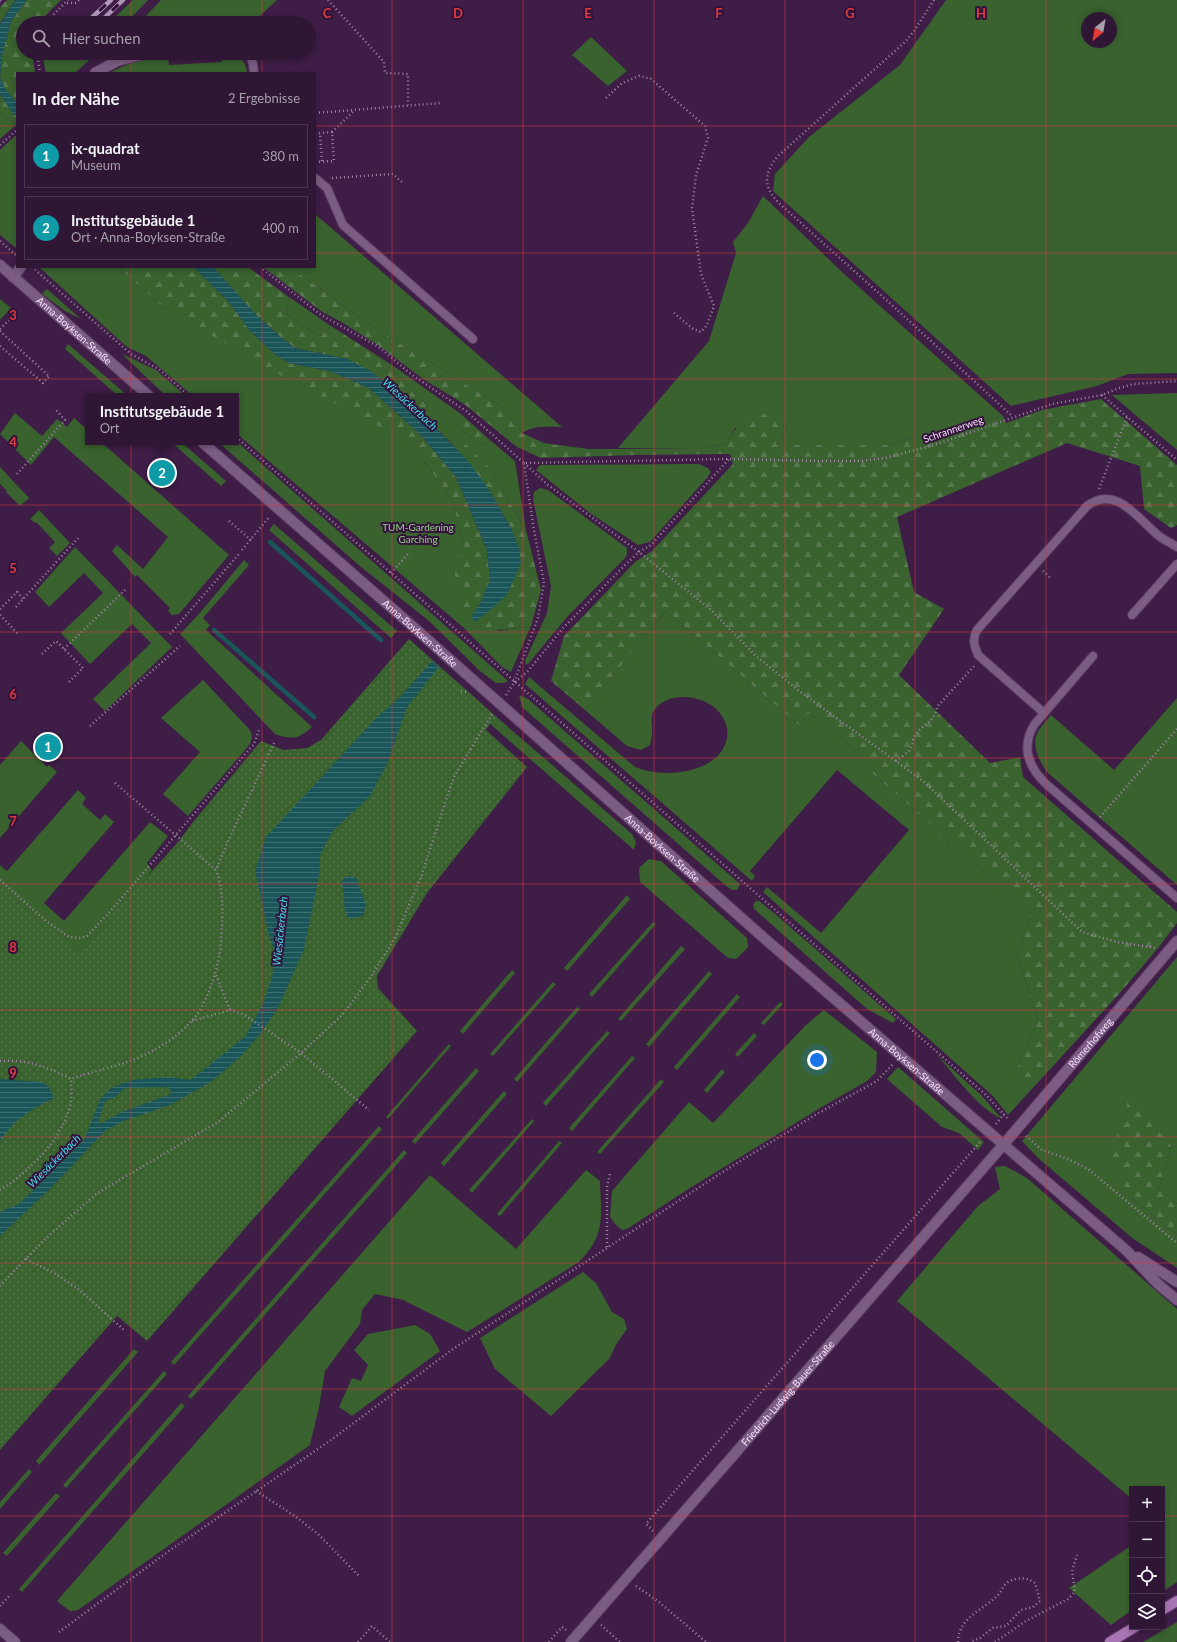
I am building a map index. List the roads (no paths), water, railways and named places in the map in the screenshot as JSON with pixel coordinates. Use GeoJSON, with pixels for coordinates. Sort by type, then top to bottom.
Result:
{"type":"FeatureCollection","features":[{"type":"Feature","properties":{"kind":"main road"},"geometry":{"type":"LineString","coordinates":[[1165,1608],[1177,1601]]}},
{"type":"Feature","properties":{"kind":"main road"},"geometry":{"type":"LineString","coordinates":[[1110,1642],[1130,1630]]}},
{"type":"Feature","properties":{"kind":"street"},"geometry":{"type":"LineString","coordinates":[[97,72],[121,60]]}},
{"type":"Feature","properties":{"kind":"street","name":"Anna-Boyksen-Straße"},"geometry":{"type":"LineString","coordinates":[[0,265],[146,393]]}},
{"type":"Feature","properties":{"kind":"street"},"geometry":{"type":"LineString","coordinates":[[13,277],[20,268]]}},
{"type":"Feature","properties":{"kind":"street","name":"Anna-Boyksen-Straße"},"geometry":{"type":"LineString","coordinates":[[205,445],[764,938],[1127,1251],[1158,1284],[1177,1300]]}},
{"type":"Feature","properties":{"kind":"street","name":"Römerhofweg"},"geometry":{"type":"LineString","coordinates":[[1004,1144],[1177,941]]}},
{"type":"Feature","properties":{"kind":"street","name":"Friedrich-Ludwig-Bauer-Straße"},"geometry":{"type":"LineString","coordinates":[[572,1642],[1004,1144]]}},
{"type":"Feature","properties":{"kind":"street","name":"Anna-Boyksen-Straße"},"geometry":{"type":"LineString","coordinates":[[1127,1251],[1177,1282]]}},
{"type":"Feature","properties":{"kind":"street"},"geometry":{"type":"LineString","coordinates":[[0,1629],[15,1642]]}},
{"type":"Feature","properties":{"kind":"lane"},"geometry":{"type":"LineString","coordinates":[[251,60],[254,72]]}},
{"type":"Feature","properties":{"kind":"lane"},"geometry":{"type":"LineString","coordinates":[[316,180],[327,188],[343,225],[473,339]]}},
{"type":"Feature","properties":{"kind":"lane"},"geometry":{"type":"LineString","coordinates":[[1044,713],[981,658],[975,648],[974,643],[974,638],[978,630],[1077,517],[1094,501],[1105,498],[1119,501],[1159,536],[1177,547]]}},
{"type":"Feature","properties":{"kind":"lane"},"geometry":{"type":"LineString","coordinates":[[1132,614],[1177,564]]}},
{"type":"Feature","properties":{"kind":"lane"},"geometry":{"type":"LineString","coordinates":[[1093,656],[1034,725],[1028,738],[1028,758],[1045,783],[1177,898]]}},
{"type":"Feature","properties":{"kind":"water"},"geometry":{"type":"Polygon","coordinates":[[[15,0],[27,0],[11,21],[2,55],[0,78],[0,24],[15,0]]]}},
{"type":"Feature","properties":{"kind":"water"},"geometry":{"type":"Polygon","coordinates":[[[0,78],[5,89],[16,103],[16,115],[14,115],[0,94],[0,78]]]}},
{"type":"Feature","properties":{"kind":"water","name":"Wiesäckerbach"},"geometry":{"type":"Polygon","coordinates":[[[195,268],[214,268],[255,314],[295,348],[347,359],[369,370],[403,394],[468,461],[490,491],[512,530],[519,548],[521,563],[507,595],[495,606],[475,622],[471,617],[481,602],[490,580],[487,550],[456,477],[420,434],[369,388],[330,371],[289,363],[276,355],[251,332],[228,301],[195,268]]]}},
{"type":"Feature","properties":{"kind":"water","name":"Wiesäckerbach"},"geometry":{"type":"Polygon","coordinates":[[[432,661],[439,667],[407,707],[388,762],[370,796],[332,832],[320,855],[319,876],[304,949],[279,1006],[261,1033],[241,1056],[212,1081],[170,1105],[123,1121],[105,1131],[52,1187],[0,1236],[0,1212],[19,1204],[84,1140],[101,1098],[111,1088],[132,1080],[168,1077],[191,1080],[246,1036],[265,999],[272,977],[275,953],[269,936],[255,871],[266,837],[377,717],[398,699],[432,661]],[[169,1087],[125,1088],[114,1098],[105,1101],[98,1122],[100,1124],[122,1112],[171,1094],[169,1087]]]}},
{"type":"Feature","properties":{"kind":"water"},"geometry":{"type":"Polygon","coordinates":[[[351,876],[357,879],[366,905],[363,916],[350,919],[347,916],[344,907],[342,881],[345,877],[351,876]]]}},
{"type":"Feature","properties":{"kind":"water"},"geometry":{"type":"Polygon","coordinates":[[[0,1079],[42,1082],[49,1087],[54,1098],[24,1115],[12,1126],[0,1141],[0,1079]]]}},
{"type":"Feature","properties":{"kind":"waterway"},"geometry":{"type":"LineString","coordinates":[[270,542],[381,640]]}},
{"type":"Feature","properties":{"kind":"waterway"},"geometry":{"type":"LineString","coordinates":[[214,630],[314,717]]}},
{"type":"Feature","properties":{"kind":"railway"},"geometry":{"type":"LineString","coordinates":[[94,16],[111,0]]}},
{"type":"Feature","properties":{"kind":"railway"},"geometry":{"type":"LineString","coordinates":[[106,16],[123,0]]}},
{"type":"Feature","properties":{"kind":"place","name":"Institutsgebäude 1"},"geometry":{"type":"Point","coordinates":[162,473]}},
{"type":"Feature","properties":{"kind":"place","name":"ix-quadrat"},"geometry":{"type":"Point","coordinates":[48,747]}},
{"type":"Feature","properties":{"kind":"park label","name":"TUM-Gardening Garching"},"geometry":{"type":"Point","coordinates":[418,532]}}]}
